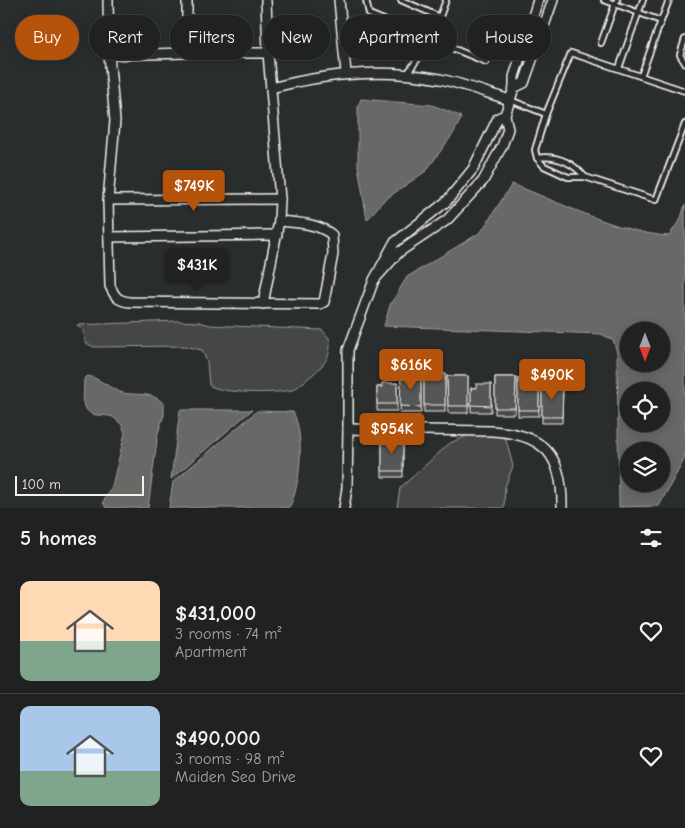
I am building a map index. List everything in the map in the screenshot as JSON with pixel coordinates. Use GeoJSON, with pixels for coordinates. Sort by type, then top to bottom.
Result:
{"type":"FeatureCollection","features":[{"type":"Feature","properties":{"kind":"street"},"geometry":{"type":"LineString","coordinates":[[108,0],[108,15]]}},
{"type":"Feature","properties":{"kind":"street"},"geometry":{"type":"LineString","coordinates":[[187,0],[187,15]]}},
{"type":"Feature","properties":{"kind":"street"},"geometry":{"type":"LineString","coordinates":[[266,0],[267,15]]}},
{"type":"Feature","properties":{"kind":"street"},"geometry":{"type":"LineString","coordinates":[[339,0],[346,73]]}},
{"type":"Feature","properties":{"kind":"street"},"geometry":{"type":"LineString","coordinates":[[374,280],[399,252],[447,220],[483,181],[502,146],[508,129],[505,115],[514,88],[514,77],[538,0]]}},
{"type":"Feature","properties":{"kind":"street"},"geometry":{"type":"LineString","coordinates":[[514,88],[524,83],[553,0]]}},
{"type":"Feature","properties":{"kind":"street"},"geometry":{"type":"LineString","coordinates":[[109,60],[115,120],[108,200],[110,286],[118,299],[130,302],[316,305],[324,302],[334,254],[332,235],[325,230],[279,221]]}},
{"type":"Feature","properties":{"kind":"street"},"geometry":{"type":"LineString","coordinates":[[263,304],[279,221],[280,199],[269,60]]}},
{"type":"Feature","properties":{"kind":"street"},"geometry":{"type":"LineString","coordinates":[[271,88],[346,73],[406,75],[440,79],[510,100]]}},
{"type":"Feature","properties":{"kind":"street"},"geometry":{"type":"LineString","coordinates":[[344,508],[347,488],[348,350],[374,280],[394,242],[447,201],[474,169],[498,118],[505,115]]}},
{"type":"Feature","properties":{"kind":"street"},"geometry":{"type":"LineString","coordinates":[[108,200],[280,199]]}},
{"type":"Feature","properties":{"kind":"street"},"geometry":{"type":"LineString","coordinates":[[109,237],[276,235]]}},
{"type":"Feature","properties":{"kind":"street"},"geometry":{"type":"LineString","coordinates":[[348,429],[492,430],[514,432],[528,437],[547,452],[559,469],[562,487],[562,508]]}},
{"type":"Feature","properties":{"kind":"lane"},"geometry":{"type":"LineString","coordinates":[[366,0],[369,14],[371,15]]}},
{"type":"Feature","properties":{"kind":"lane"},"geometry":{"type":"LineString","coordinates":[[401,0],[434,15]]}},
{"type":"Feature","properties":{"kind":"lane"},"geometry":{"type":"LineString","coordinates":[[441,15],[446,0]]}},
{"type":"Feature","properties":{"kind":"lane"},"geometry":{"type":"LineString","coordinates":[[604,0],[616,2],[661,21]]}},
{"type":"Feature","properties":{"kind":"lane"},"geometry":{"type":"LineString","coordinates":[[619,68],[643,0]]}},
{"type":"Feature","properties":{"kind":"lane"},"geometry":{"type":"LineString","coordinates":[[642,76],[669,0]]}},
{"type":"Feature","properties":{"kind":"lane"},"geometry":{"type":"LineString","coordinates":[[601,43],[616,2]]}},
{"type":"Feature","properties":{"kind":"lane"},"geometry":{"type":"LineString","coordinates":[[685,39],[680,54],[685,63]]}},
{"type":"Feature","properties":{"kind":"lane"},"geometry":{"type":"LineString","coordinates":[[457,51],[486,62]]}},
{"type":"Feature","properties":{"kind":"lane"},"geometry":{"type":"LineString","coordinates":[[685,91],[571,53],[546,114],[535,150],[537,158],[544,166],[568,177],[585,177],[656,200],[685,124]]}},
{"type":"Feature","properties":{"kind":"lane"},"geometry":{"type":"LineString","coordinates":[[406,75],[417,60]]}},
{"type":"Feature","properties":{"kind":"lane"},"geometry":{"type":"LineString","coordinates":[[510,100],[546,114]]}},
{"type":"Feature","properties":{"kind":"lane"},"geometry":{"type":"LineString","coordinates":[[537,158],[551,156],[575,165],[585,177]]}},
{"type":"Feature","properties":{"kind":"shaded area"},"geometry":{"type":"Polygon","coordinates":[[[361,99],[432,105],[460,116],[461,119],[453,134],[426,171],[383,201],[367,220],[358,166],[358,106],[361,99]]]}},
{"type":"Feature","properties":{"kind":"shaded area"},"geometry":{"type":"Polygon","coordinates":[[[512,184],[610,223],[650,234],[669,236],[681,218],[685,205],[685,458],[670,486],[670,442],[620,442],[620,492],[667,492],[659,506],[619,507],[617,353],[613,340],[601,334],[384,326],[390,305],[407,277],[481,232],[512,184]]]}},
{"type":"Feature","properties":{"kind":"shaded area"},"geometry":{"type":"Polygon","coordinates":[[[178,321],[199,322],[210,325],[322,330],[329,338],[329,352],[320,368],[292,390],[263,393],[237,392],[209,385],[207,362],[202,350],[185,346],[94,347],[86,343],[83,330],[77,325],[178,321]]]}},
{"type":"Feature","properties":{"kind":"shaded area"},"geometry":{"type":"Polygon","coordinates":[[[88,376],[123,393],[155,397],[164,404],[164,415],[158,433],[148,508],[106,508],[103,502],[112,486],[125,433],[122,425],[113,417],[91,414],[87,411],[83,395],[84,379],[88,376]]]}},
{"type":"Feature","properties":{"kind":"shaded area"},"geometry":{"type":"Polygon","coordinates":[[[180,410],[252,410],[171,479],[180,410]]]}},
{"type":"Feature","properties":{"kind":"shaded area"},"geometry":{"type":"Polygon","coordinates":[[[257,411],[293,412],[297,422],[300,446],[299,474],[289,508],[169,508],[173,482],[257,411]]]}},
{"type":"Feature","properties":{"kind":"shaded area"},"geometry":{"type":"Polygon","coordinates":[[[469,435],[505,436],[513,466],[505,487],[504,508],[397,508],[400,488],[450,443],[469,435]]]}},
{"type":"Feature","properties":{"kind":"building"},"geometry":{"type":"Polygon","coordinates":[[[424,374],[445,374],[445,405],[424,405],[424,374]]]}},
{"type":"Feature","properties":{"kind":"building"},"geometry":{"type":"Polygon","coordinates":[[[401,375],[421,375],[421,407],[400,406],[401,375]]]}},
{"type":"Feature","properties":{"kind":"building"},"geometry":{"type":"Polygon","coordinates":[[[447,376],[468,376],[468,406],[448,406],[447,376]]]}},
{"type":"Feature","properties":{"kind":"building"},"geometry":{"type":"Polygon","coordinates":[[[495,377],[516,377],[515,408],[495,408],[495,377]]]}},
{"type":"Feature","properties":{"kind":"building"},"geometry":{"type":"Polygon","coordinates":[[[518,379],[539,379],[539,410],[518,410],[518,379]]]}},
{"type":"Feature","properties":{"kind":"building"},"geometry":{"type":"Polygon","coordinates":[[[382,383],[397,383],[397,404],[377,404],[377,387],[382,387],[382,383]]]}},
{"type":"Feature","properties":{"kind":"building"},"geometry":{"type":"Polygon","coordinates":[[[476,384],[491,384],[491,406],[471,405],[471,388],[476,388],[476,384]]]}},
{"type":"Feature","properties":{"kind":"building"},"geometry":{"type":"Polygon","coordinates":[[[542,386],[563,386],[562,417],[542,417],[542,386]]]}},
{"type":"Feature","properties":{"kind":"building"},"geometry":{"type":"Polygon","coordinates":[[[382,439],[403,440],[403,471],[382,471],[382,439]]]}}]}
